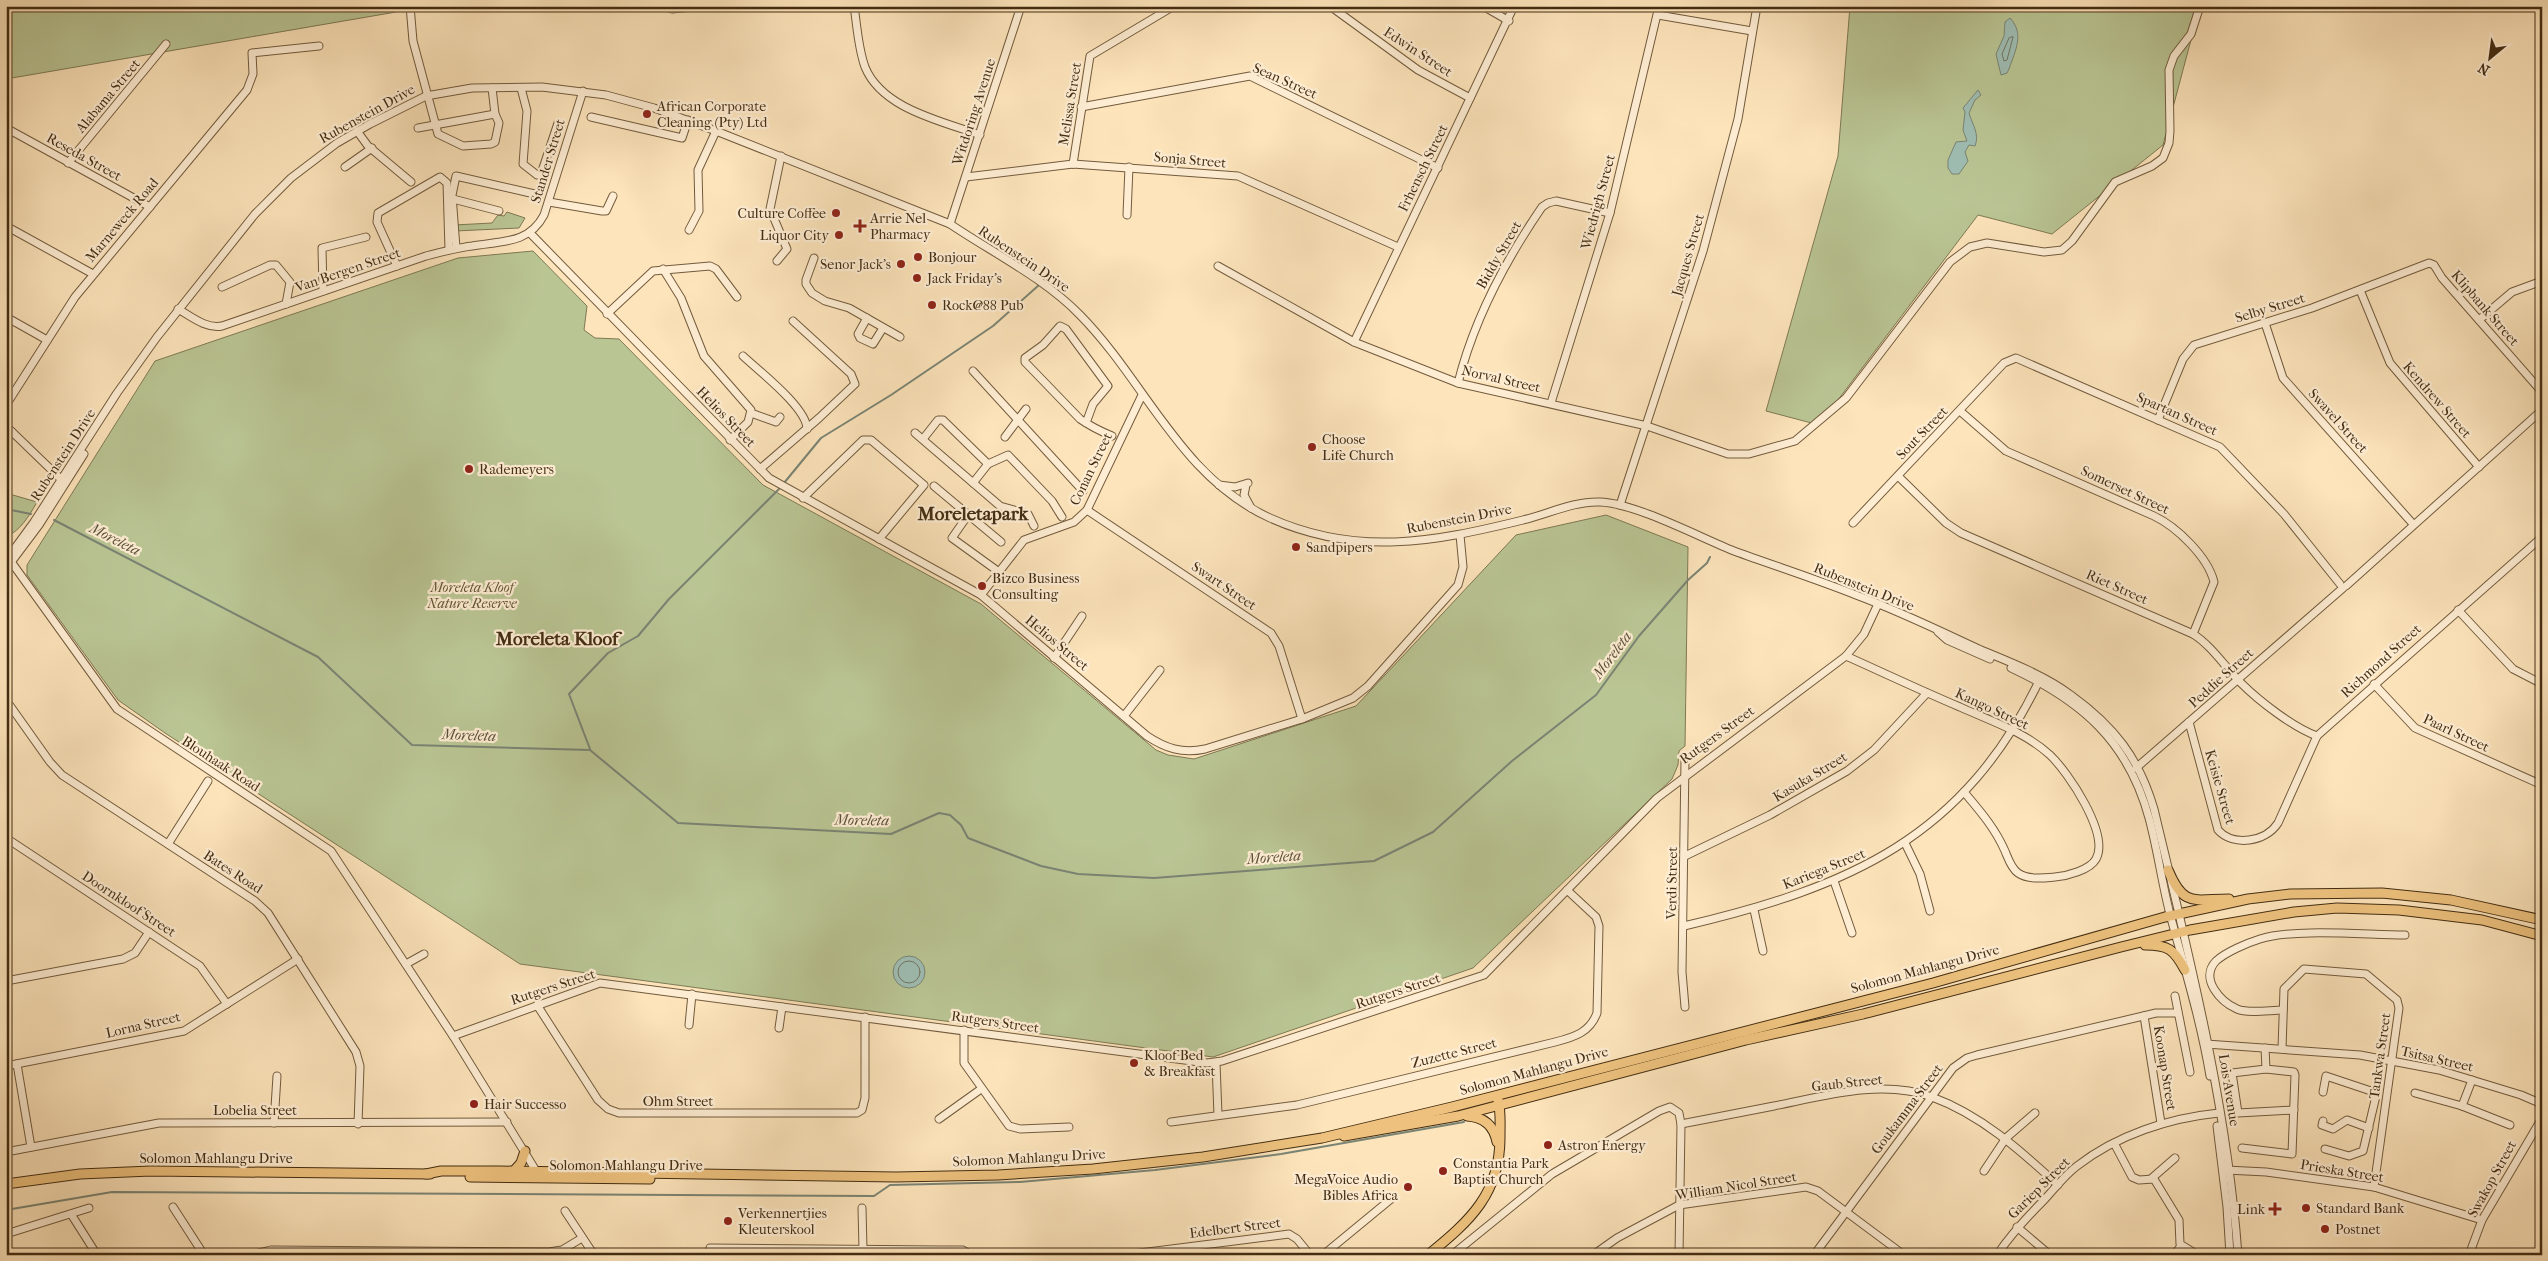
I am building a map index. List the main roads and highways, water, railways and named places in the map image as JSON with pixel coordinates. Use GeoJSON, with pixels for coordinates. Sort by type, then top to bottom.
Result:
{"type":"FeatureCollection","features":[{"type":"Feature","properties":{"kind":"main road"},"geometry":{"type":"LineString","coordinates":[[2168,870],[2180,893],[2187,899],[2197,902],[2248,899]]}},
{"type":"Feature","properties":{"kind":"main road","name":"Solomon Mahlangu Drive"},"geometry":{"type":"LineString","coordinates":[[1322,1138],[1359,1135],[1458,1116],[1501,1099],[1933,983],[2174,915],[2248,899],[2290,894],[2382,893],[2451,900],[2542,920]]}},
{"type":"Feature","properties":{"kind":"main road","name":"Solomon Mahlangu Drive"},"geometry":{"type":"LineString","coordinates":[[6,1184],[80,1174],[151,1171],[539,1176],[896,1177],[998,1175],[1093,1169],[1203,1157],[1322,1138],[1501,1099],[1863,1014],[2179,933],[2294,912],[2337,908],[2399,910],[2482,920],[2542,936]]}},
{"type":"Feature","properties":{"kind":"main road"},"geometry":{"type":"LineString","coordinates":[[2121,947],[2145,944],[2165,947],[2178,955],[2185,970]]}},
{"type":"Feature","properties":{"kind":"main road"},"geometry":{"type":"LineString","coordinates":[[1459,1229],[1488,1194],[1499,1160],[1501,1099]]}},
{"type":"Feature","properties":{"kind":"main road"},"geometry":{"type":"LineString","coordinates":[[1428,1255],[1459,1229],[1471,1222],[1483,1208],[1499,1180],[1506,1140],[1501,1099]]}},
{"type":"Feature","properties":{"kind":"main road"},"geometry":{"type":"LineString","coordinates":[[1458,1116],[1477,1117],[1489,1124],[1496,1138],[1499,1160]]}},
{"type":"Feature","properties":{"kind":"main road"},"geometry":{"type":"LineString","coordinates":[[513,1172],[521,1163],[525,1151]]}},
{"type":"Feature","properties":{"kind":"main road","name":"Solomon Mahlangu Drive"},"geometry":{"type":"LineString","coordinates":[[426,1174],[441,1171],[513,1172],[539,1176]]}},
{"type":"Feature","properties":{"kind":"water"},"geometry":{"type":"Polygon","coordinates":[[[2010,18],[2017,30],[2017,43],[2007,73],[2001,75],[1996,54],[2004,36],[2005,22],[2010,18]]]}},
{"type":"Feature","properties":{"kind":"water"},"geometry":{"type":"Polygon","coordinates":[[[1978,90],[1981,95],[1975,100],[1969,113],[1977,137],[1975,146],[1969,145],[1965,152],[1968,161],[1959,174],[1952,174],[1948,168],[1948,160],[1956,142],[1967,141],[1963,130],[1965,112],[1963,108],[1978,90]]]}},
{"type":"Feature","properties":{"kind":"water"},"geometry":{"type":"Polygon","coordinates":[[[909,956],[921,960],[925,972],[921,984],[909,988],[897,984],[893,972],[897,960],[909,956]]]}},
{"type":"Feature","properties":{"kind":"waterway"},"geometry":{"type":"LineString","coordinates":[[784,483],[821,438],[891,395],[993,326],[1039,285]]}},
{"type":"Feature","properties":{"kind":"waterway"},"geometry":{"type":"LineString","coordinates":[[590,749],[569,694],[608,653],[638,636],[669,599],[781,487]]}},
{"type":"Feature","properties":{"kind":"waterway","name":"Moreleta"},"geometry":{"type":"LineString","coordinates":[[6,509],[31,514]]}},
{"type":"Feature","properties":{"kind":"waterway","name":"Moreleta"},"geometry":{"type":"LineString","coordinates":[[54,520],[318,657],[412,745],[590,750],[678,823],[891,834],[939,813],[950,815],[961,825],[968,838],[1041,866],[1078,874],[1154,878],[1374,861],[1433,832],[1512,761],[1596,695],[1639,636],[1688,580],[1707,563],[1710,557]]}},
{"type":"Feature","properties":{"kind":"waterway"},"geometry":{"type":"LineString","coordinates":[[6,1210],[112,1192],[874,1196],[890,1185],[1020,1182],[1155,1170],[1281,1154],[1464,1122]]}},
{"type":"Feature","properties":{"kind":"place","name":"African Corporate Cleaning (Pty) Ltd"},"geometry":{"type":"Point","coordinates":[647,114]}},
{"type":"Feature","properties":{"kind":"place","name":"Culture Coffee"},"geometry":{"type":"Point","coordinates":[836,213]}},
{"type":"Feature","properties":{"kind":"place","name":"Arrie Nel Pharmacy"},"geometry":{"type":"Point","coordinates":[860,226]}},
{"type":"Feature","properties":{"kind":"place","name":"Liquor City"},"geometry":{"type":"Point","coordinates":[839,235]}},
{"type":"Feature","properties":{"kind":"place","name":"Bonjour"},"geometry":{"type":"Point","coordinates":[918,257]}},
{"type":"Feature","properties":{"kind":"place","name":"Senor Jack's"},"geometry":{"type":"Point","coordinates":[901,264]}},
{"type":"Feature","properties":{"kind":"place","name":"Jack Friday's"},"geometry":{"type":"Point","coordinates":[917,278]}},
{"type":"Feature","properties":{"kind":"place","name":"Rock@88 Pub"},"geometry":{"type":"Point","coordinates":[932,305]}},
{"type":"Feature","properties":{"kind":"place","name":"Choose Life Church"},"geometry":{"type":"Point","coordinates":[1312,447]}},
{"type":"Feature","properties":{"kind":"place","name":"Rademeyers"},"geometry":{"type":"Point","coordinates":[469,469]}},
{"type":"Feature","properties":{"kind":"place","name":"Sandpipers"},"geometry":{"type":"Point","coordinates":[1296,547]}},
{"type":"Feature","properties":{"kind":"place","name":"Bizco Business Consulting"},"geometry":{"type":"Point","coordinates":[982,586]}},
{"type":"Feature","properties":{"kind":"place","name":"Kloof Bed & Breakfast"},"geometry":{"type":"Point","coordinates":[1134,1063]}},
{"type":"Feature","properties":{"kind":"place","name":"Hair Successo"},"geometry":{"type":"Point","coordinates":[474,1104]}},
{"type":"Feature","properties":{"kind":"place","name":"Astron Energy"},"geometry":{"type":"Point","coordinates":[1548,1145]}},
{"type":"Feature","properties":{"kind":"place","name":"Constantia Park Baptist Church"},"geometry":{"type":"Point","coordinates":[1443,1171]}},
{"type":"Feature","properties":{"kind":"place","name":"MegaVoice Audio Bibles Africa"},"geometry":{"type":"Point","coordinates":[1408,1187]}},
{"type":"Feature","properties":{"kind":"place","name":"Standard Bank"},"geometry":{"type":"Point","coordinates":[2306,1208]}},
{"type":"Feature","properties":{"kind":"place","name":"Link"},"geometry":{"type":"Point","coordinates":[2275,1209]}},
{"type":"Feature","properties":{"kind":"place","name":"Verkennertjies Kleuterskool"},"geometry":{"type":"Point","coordinates":[728,1221]}},
{"type":"Feature","properties":{"kind":"place","name":"Postnet"},"geometry":{"type":"Point","coordinates":[2325,1229]}},
{"type":"Feature","properties":{"kind":"district","name":"Moreletapark"},"geometry":{"type":"Point","coordinates":[973,514]}},
{"type":"Feature","properties":{"kind":"district","name":"Moreleta Kloof"},"geometry":{"type":"Point","coordinates":[557,639]}},
{"type":"Feature","properties":{"kind":"park label","name":"Moreleta Kloof Nature Reserve"},"geometry":{"type":"Point","coordinates":[472,596]}}]}
